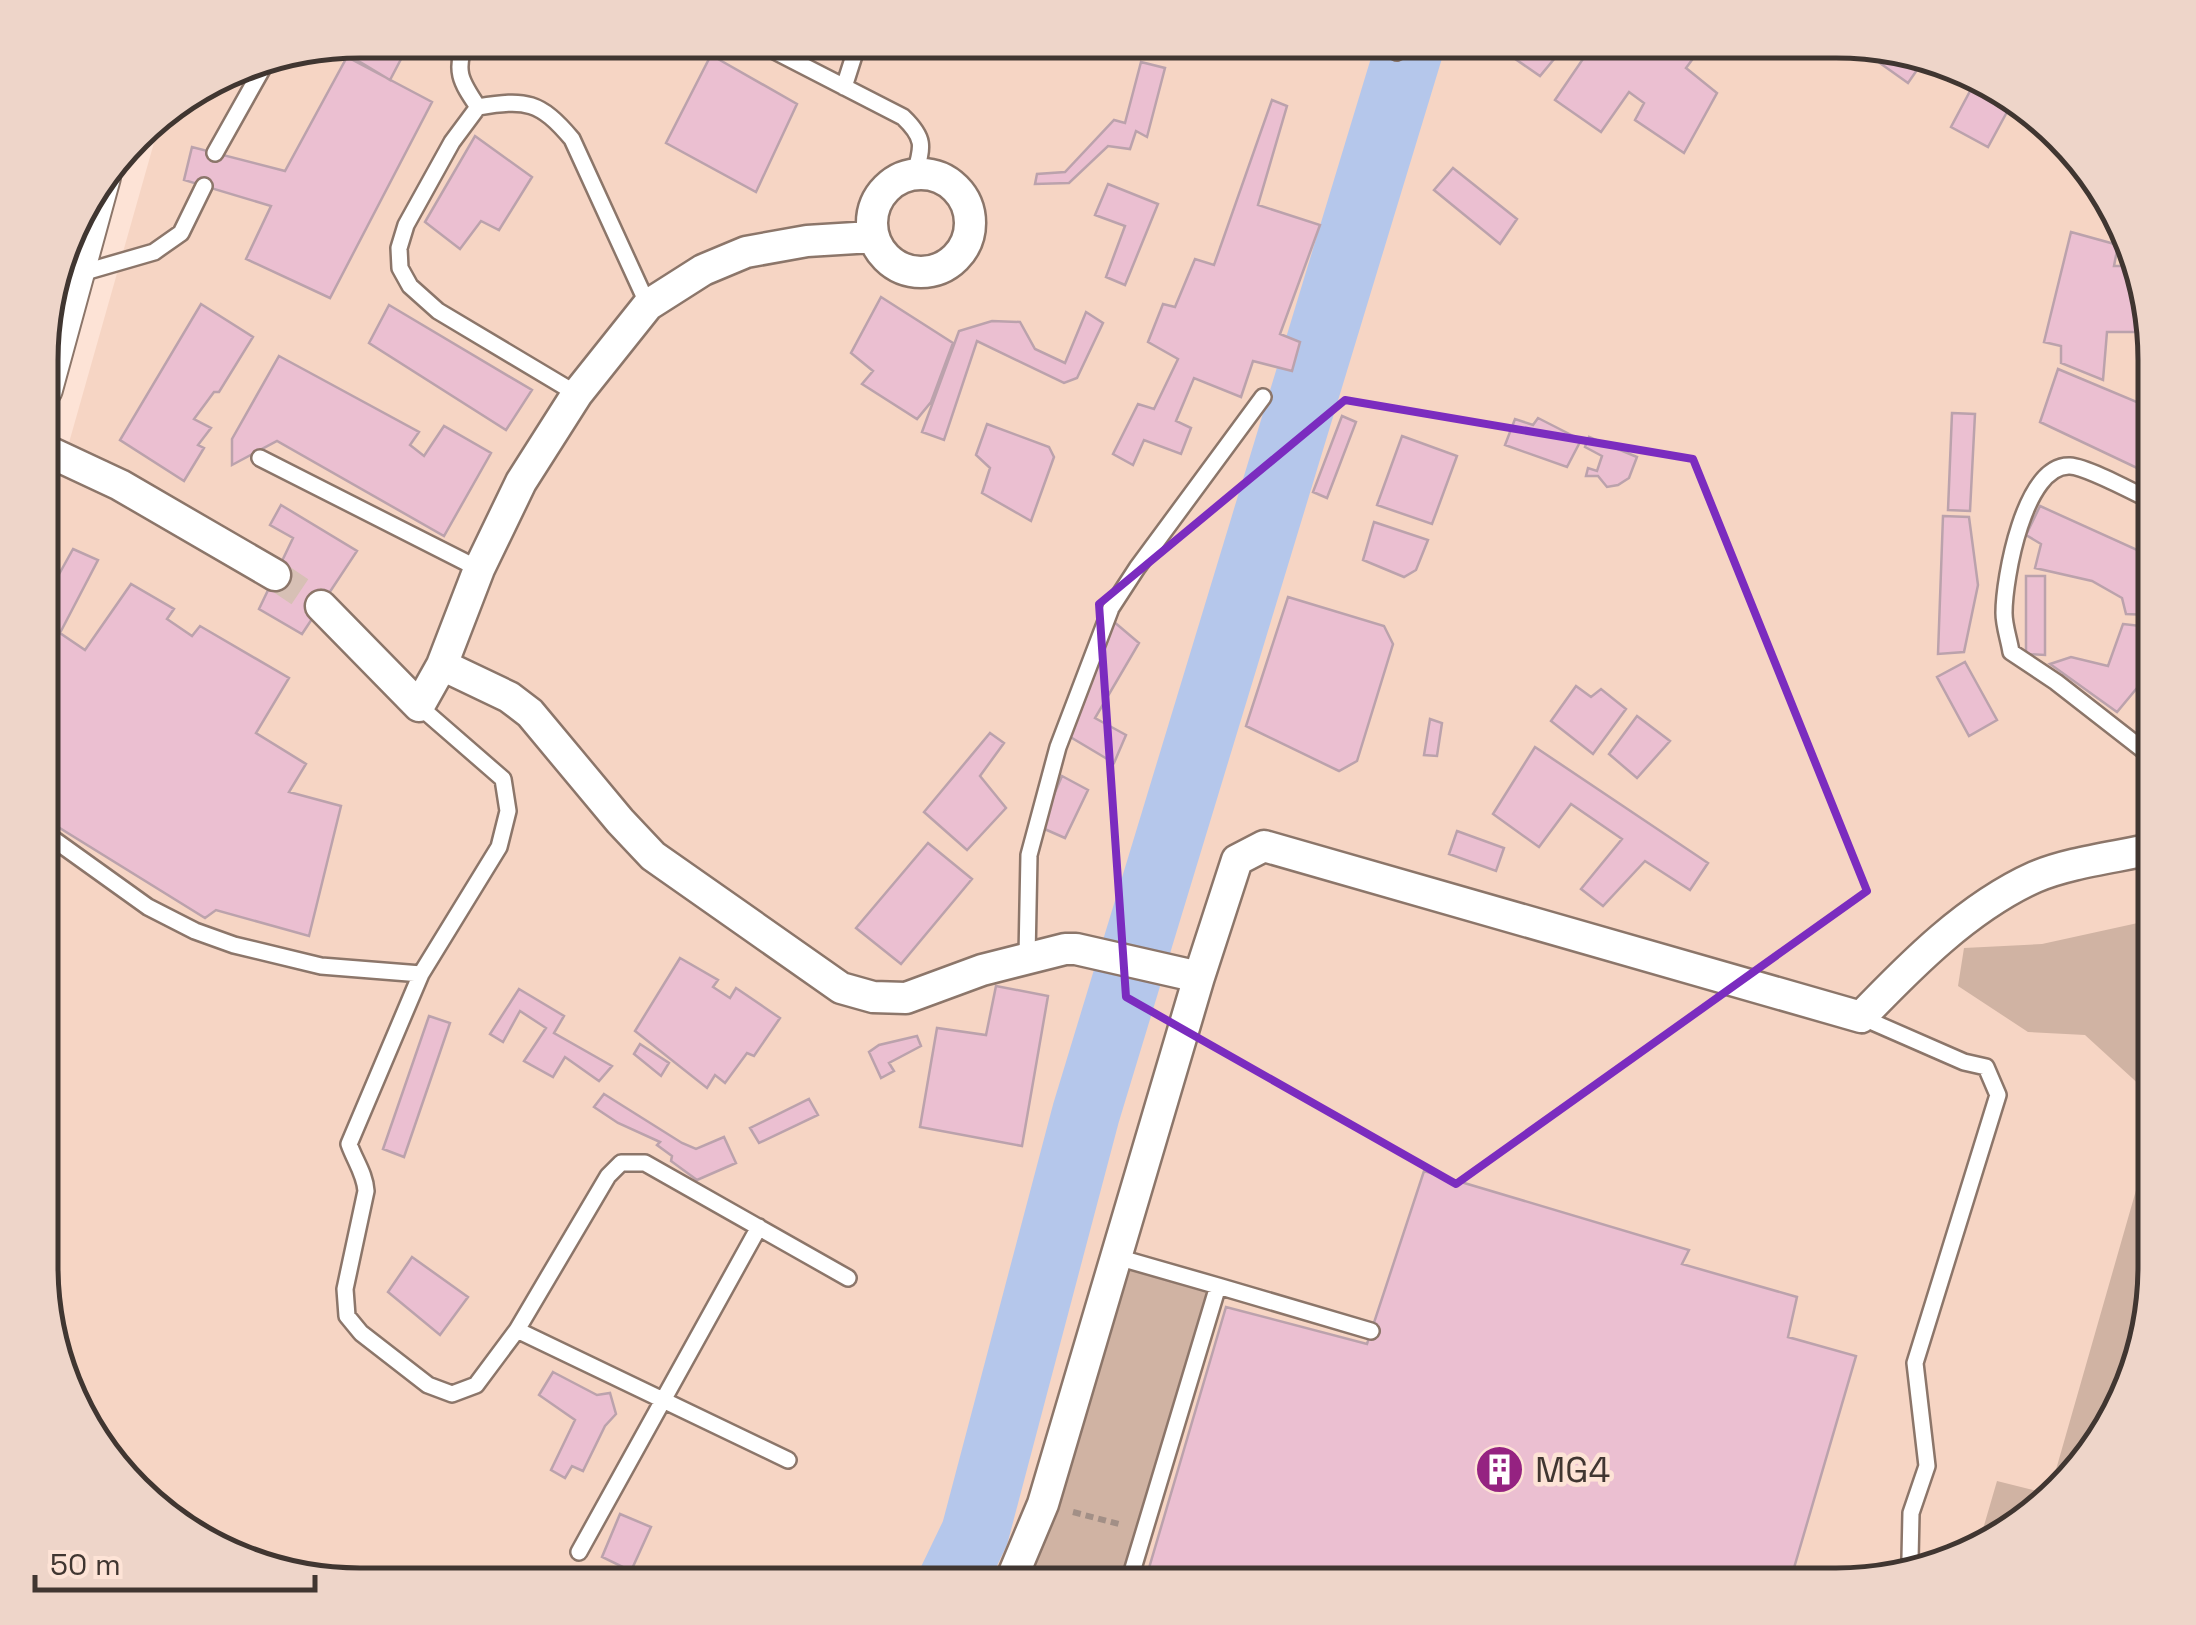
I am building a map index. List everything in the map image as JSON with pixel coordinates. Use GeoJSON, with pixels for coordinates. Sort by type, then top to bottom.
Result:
{"type":"FeatureCollection","features":[{"type":"Feature","properties":{"kind":"street"},"geometry":{"type":"LineString","coordinates":[[915,174],[942,178],[963,198],[970,224],[962,252],[940,269],[912,273],[887,260],[872,236],[873,208],[889,185],[915,174]]}},
{"type":"Feature","properties":{"kind":"street"},"geometry":{"type":"LineString","coordinates":[[60,329],[87,230]]}},
{"type":"Feature","properties":{"kind":"street"},"geometry":{"type":"LineString","coordinates":[[321,606],[419,706],[442,665],[479,569],[521,482],[577,394],[648,305],[703,270],[746,252],[807,241],[872,236]]}},
{"type":"Feature","properties":{"kind":"street"},"geometry":{"type":"LineString","coordinates":[[58,456],[120,486],[275,575]]}},
{"type":"Feature","properties":{"kind":"street"},"geometry":{"type":"LineString","coordinates":[[442,665],[509,697],[530,712],[653,856],[840,988],[873,997],[906,998],[1027,957],[1065,949],[1187,974]]}},
{"type":"Feature","properties":{"kind":"street"},"geometry":{"type":"LineString","coordinates":[[1016,1567],[1043,1504],[1116,1257],[1187,974],[1237,860],[1264,846],[1861,1017],[1912,964],[2007,892],[2038,876],[2138,852]]}},
{"type":"Feature","properties":{"kind":"lane"},"geometry":{"type":"LineString","coordinates":[[462,58],[461,82],[478,107]]}},
{"type":"Feature","properties":{"kind":"lane"},"geometry":{"type":"LineString","coordinates":[[788,58],[903,118],[914,128],[921,139],[922,152],[915,174]]}},
{"type":"Feature","properties":{"kind":"lane"},"geometry":{"type":"LineString","coordinates":[[844,87],[854,58]]}},
{"type":"Feature","properties":{"kind":"lane"},"geometry":{"type":"LineString","coordinates":[[215,153],[259,75]]}},
{"type":"Feature","properties":{"kind":"lane"},"geometry":{"type":"LineString","coordinates":[[577,394],[438,310],[410,286],[400,268],[399,248],[406,226],[452,142],[478,107],[528,103],[554,118],[578,153],[648,305]]}},
{"type":"Feature","properties":{"kind":"lane"},"geometry":{"type":"LineString","coordinates":[[74,276],[154,252],[180,233],[204,186]]}},
{"type":"Feature","properties":{"kind":"lane"},"geometry":{"type":"LineString","coordinates":[[1027,957],[1029,855],[1058,747],[1112,608],[1263,397]]}},
{"type":"Feature","properties":{"kind":"lane"},"geometry":{"type":"LineString","coordinates":[[260,458],[479,569]]}},
{"type":"Feature","properties":{"kind":"lane"},"geometry":{"type":"LineString","coordinates":[[2138,495],[2070,466],[2054,470],[2037,486],[2026,508],[2010,565],[2004,615],[2011,652],[2138,746]]}},
{"type":"Feature","properties":{"kind":"lane"},"geometry":{"type":"LineString","coordinates":[[419,706],[503,779],[508,811],[499,847],[421,974],[350,1144],[354,1160],[366,1178],[366,1191],[345,1288],[346,1316],[361,1333],[428,1385],[452,1394],[476,1385],[517,1330],[608,1176],[621,1163],[645,1163],[848,1278]]}},
{"type":"Feature","properties":{"kind":"lane"},"geometry":{"type":"LineString","coordinates":[[58,843],[148,907],[195,931],[234,945],[321,966],[421,974]]}},
{"type":"Feature","properties":{"kind":"lane"},"geometry":{"type":"LineString","coordinates":[[1861,1017],[1964,1062],[1986,1067],[1998,1095],[1915,1364],[1927,1466],[1911,1513],[1910,1558]]}},
{"type":"Feature","properties":{"kind":"lane"},"geometry":{"type":"LineString","coordinates":[[579,1552],[759,1227]]}},
{"type":"Feature","properties":{"kind":"lane"},"geometry":{"type":"LineString","coordinates":[[1116,1257],[1371,1331]]}},
{"type":"Feature","properties":{"kind":"lane"},"geometry":{"type":"LineString","coordinates":[[1133,1568],[1218,1286]]}},
{"type":"Feature","properties":{"kind":"lane"},"geometry":{"type":"LineString","coordinates":[[517,1330],[788,1460]]}},
{"type":"Feature","properties":{"kind":"path"},"geometry":{"type":"LineString","coordinates":[[1043,1504],[1144,1530]]}},
{"type":"Feature","properties":{"kind":"highlighted area"},"geometry":{"type":"Polygon","coordinates":[[[1345,400],[1693,459],[1867,891],[1456,1184],[1126,997],[1099,604],[1345,400]]]}},
{"type":"Feature","properties":{"kind":"shaded area"},"geometry":{"type":"Polygon","coordinates":[[[340,58],[1856,58],[1915,68],[1952,80],[2020,120],[2064,160],[2098,208],[2116,244],[2136,320],[2138,1285],[2128,1344],[2116,1381],[2076,1449],[2020,1505],[1970,1536],[1934,1551],[1876,1565],[340,1567],[301,1562],[226,1536],[160,1493],[132,1465],[98,1416],[80,1381],[63,1324],[58,1285],[58,482],[156,136],[192,108],[226,89],[301,63],[340,58]]]}},
{"type":"Feature","properties":{"kind":"shaded area"},"geometry":{"type":"Polygon","coordinates":[[[2138,923],[2138,1083],[2085,1035],[2028,1032],[1958,986],[1964,948],[2042,944],[2138,923]]]}},
{"type":"Feature","properties":{"kind":"shaded area"},"geometry":{"type":"Polygon","coordinates":[[[2138,1183],[2138,1285],[2128,1344],[2116,1381],[2098,1416],[2055,1473],[2138,1183]]]}},
{"type":"Feature","properties":{"kind":"shaded area"},"geometry":{"type":"Polygon","coordinates":[[[1117,1257],[1218,1286],[1133,1568],[1015,1567],[1117,1257]]]}},
{"type":"Feature","properties":{"kind":"shaded area"},"geometry":{"type":"Polygon","coordinates":[[[1997,1481],[2036,1491],[1983,1529],[1997,1481]]]}},
{"type":"Feature","properties":{"kind":"building"},"geometry":{"type":"Polygon","coordinates":[[[346,58],[432,102],[330,298],[246,259],[271,206],[184,180],[192,147],[285,171],[346,58]]]}},
{"type":"Feature","properties":{"kind":"building"},"geometry":{"type":"Polygon","coordinates":[[[354,58],[402,58],[390,80],[354,58]]]}},
{"type":"Feature","properties":{"kind":"building"},"geometry":{"type":"Polygon","coordinates":[[[709,58],[716,58],[797,104],[756,192],[666,143],[709,58]]]}},
{"type":"Feature","properties":{"kind":"building"},"geometry":{"type":"Polygon","coordinates":[[[1514,58],[1555,58],[1540,76],[1514,58]]]}},
{"type":"Feature","properties":{"kind":"building"},"geometry":{"type":"Polygon","coordinates":[[[1693,58],[1686,68],[1717,93],[1684,153],[1635,120],[1644,103],[1629,92],[1601,132],[1555,100],[1583,59],[1693,58]]]}},
{"type":"Feature","properties":{"kind":"building"},"geometry":{"type":"Polygon","coordinates":[[[1878,60],[1918,69],[1908,83],[1878,60]]]}},
{"type":"Feature","properties":{"kind":"building"},"geometry":{"type":"Polygon","coordinates":[[[1141,62],[1165,68],[1147,137],[1136,131],[1130,149],[1108,146],[1069,183],[1035,184],[1037,174],[1065,172],[1114,120],[1125,123],[1141,62]]]}},
{"type":"Feature","properties":{"kind":"building"},"geometry":{"type":"Polygon","coordinates":[[[1971,90],[2007,111],[1988,147],[1951,127],[1971,90]]]}},
{"type":"Feature","properties":{"kind":"building"},"geometry":{"type":"Polygon","coordinates":[[[1272,100],[1287,106],[1258,205],[1320,225],[1280,334],[1300,342],[1292,371],[1253,361],[1241,397],[1194,378],[1176,421],[1191,428],[1181,454],[1144,440],[1133,465],[1113,454],[1138,404],[1154,409],[1178,359],[1148,342],[1163,304],[1175,307],[1195,259],[1214,265],[1272,100]]]}},
{"type":"Feature","properties":{"kind":"building"},"geometry":{"type":"Polygon","coordinates":[[[475,136],[532,177],[499,230],[481,221],[460,249],[425,222],[475,136]]]}},
{"type":"Feature","properties":{"kind":"building"},"geometry":{"type":"Polygon","coordinates":[[[1453,168],[1517,219],[1500,244],[1434,190],[1453,168]]]}},
{"type":"Feature","properties":{"kind":"building"},"geometry":{"type":"Polygon","coordinates":[[[1108,184],[1158,204],[1125,285],[1106,277],[1125,226],[1095,215],[1108,184]]]}},
{"type":"Feature","properties":{"kind":"building"},"geometry":{"type":"Polygon","coordinates":[[[2071,232],[2116,244],[2114,266],[2123,266],[2137,332],[2107,332],[2103,380],[2061,363],[2061,346],[2044,342],[2071,232]]]}},
{"type":"Feature","properties":{"kind":"building"},"geometry":{"type":"Polygon","coordinates":[[[881,297],[953,343],[931,402],[917,419],[862,384],[873,371],[851,353],[881,297]]]}},
{"type":"Feature","properties":{"kind":"building"},"geometry":{"type":"Polygon","coordinates":[[[201,304],[253,337],[219,392],[214,392],[194,419],[211,428],[198,445],[204,448],[184,481],[120,440],[201,304]]]}},
{"type":"Feature","properties":{"kind":"building"},"geometry":{"type":"Polygon","coordinates":[[[389,305],[532,390],[506,430],[369,343],[389,305]]]}},
{"type":"Feature","properties":{"kind":"building"},"geometry":{"type":"Polygon","coordinates":[[[1086,312],[1103,323],[1077,378],[1064,383],[977,341],[944,440],[922,432],[959,331],[992,321],[1020,322],[1035,349],[1065,363],[1086,312]]]}},
{"type":"Feature","properties":{"kind":"building"},"geometry":{"type":"Polygon","coordinates":[[[279,356],[419,432],[410,445],[424,456],[444,426],[491,453],[444,536],[277,441],[232,465],[232,439],[279,356]]]}},
{"type":"Feature","properties":{"kind":"building"},"geometry":{"type":"Polygon","coordinates":[[[2058,369],[2138,402],[2138,468],[2040,422],[2058,369]]]}},
{"type":"Feature","properties":{"kind":"building"},"geometry":{"type":"Polygon","coordinates":[[[1952,413],[1975,414],[1970,511],[1948,510],[1952,413]]]}},
{"type":"Feature","properties":{"kind":"building"},"geometry":{"type":"Polygon","coordinates":[[[1342,416],[1356,422],[1327,498],[1313,492],[1342,416]]]}},
{"type":"Feature","properties":{"kind":"building"},"geometry":{"type":"Polygon","coordinates":[[[1538,418],[1581,440],[1567,467],[1505,445],[1515,419],[1533,425],[1538,418]]]}},
{"type":"Feature","properties":{"kind":"building"},"geometry":{"type":"Polygon","coordinates":[[[987,424],[1049,447],[1054,457],[1031,521],[982,493],[990,468],[976,455],[987,424]]]}},
{"type":"Feature","properties":{"kind":"building"},"geometry":{"type":"Polygon","coordinates":[[[1402,436],[1457,456],[1432,524],[1377,505],[1402,436]]]}},
{"type":"Feature","properties":{"kind":"building"},"geometry":{"type":"Polygon","coordinates":[[[1589,437],[1637,457],[1629,478],[1607,487],[1598,476],[1586,476],[1588,468],[1597,471],[1602,456],[1585,447],[1589,437]]]}},
{"type":"Feature","properties":{"kind":"building"},"geometry":{"type":"Polygon","coordinates":[[[281,505],[357,551],[302,634],[259,609],[293,538],[270,525],[281,505]]]}},
{"type":"Feature","properties":{"kind":"building"},"geometry":{"type":"Polygon","coordinates":[[[2040,506],[2138,550],[2138,614],[2126,614],[2122,598],[2092,581],[2035,568],[2041,544],[2026,535],[2040,506]]]}},
{"type":"Feature","properties":{"kind":"building"},"geometry":{"type":"Polygon","coordinates":[[[1943,516],[1969,517],[1978,585],[1964,652],[1938,654],[1943,516]]]}},
{"type":"Feature","properties":{"kind":"building"},"geometry":{"type":"Polygon","coordinates":[[[1374,522],[1428,540],[1416,570],[1404,577],[1363,560],[1374,522]]]}},
{"type":"Feature","properties":{"kind":"building"},"geometry":{"type":"Polygon","coordinates":[[[73,549],[98,560],[60,633],[85,650],[131,584],[174,609],[167,619],[192,636],[200,626],[289,678],[256,733],[306,764],[289,792],[341,806],[309,936],[216,910],[205,918],[58,827],[58,576],[73,549]]]}},
{"type":"Feature","properties":{"kind":"building"},"geometry":{"type":"Polygon","coordinates":[[[2026,576],[2045,576],[2045,655],[2026,654],[2026,576]]]}},
{"type":"Feature","properties":{"kind":"building"},"geometry":{"type":"Polygon","coordinates":[[[1288,597],[1384,626],[1393,644],[1357,761],[1339,771],[1246,726],[1288,597]]]}},
{"type":"Feature","properties":{"kind":"building"},"geometry":{"type":"Polygon","coordinates":[[[1113,621],[1139,643],[1095,718],[1126,735],[1114,763],[1067,735],[1113,621]]]}},
{"type":"Feature","properties":{"kind":"building"},"geometry":{"type":"Polygon","coordinates":[[[2123,624],[2138,626],[2138,687],[2117,712],[2050,664],[2071,657],[2108,666],[2123,624]]]}},
{"type":"Feature","properties":{"kind":"building"},"geometry":{"type":"Polygon","coordinates":[[[1965,662],[1997,720],[1969,736],[1937,677],[1965,662]]]}},
{"type":"Feature","properties":{"kind":"building"},"geometry":{"type":"Polygon","coordinates":[[[1576,686],[1591,697],[1601,689],[1626,709],[1593,754],[1551,721],[1576,686]]]}},
{"type":"Feature","properties":{"kind":"building"},"geometry":{"type":"Polygon","coordinates":[[[1637,716],[1670,741],[1637,778],[1609,754],[1637,716]]]}},
{"type":"Feature","properties":{"kind":"building"},"geometry":{"type":"Polygon","coordinates":[[[1430,719],[1442,723],[1437,756],[1424,755],[1430,719]]]}},
{"type":"Feature","properties":{"kind":"building"},"geometry":{"type":"Polygon","coordinates":[[[990,733],[1004,743],[980,776],[1006,808],[967,850],[924,812],[990,733]]]}},
{"type":"Feature","properties":{"kind":"building"},"geometry":{"type":"Polygon","coordinates":[[[1535,747],[1708,863],[1690,890],[1645,861],[1603,906],[1581,889],[1622,839],[1571,804],[1539,847],[1493,814],[1535,747]]]}},
{"type":"Feature","properties":{"kind":"building"},"geometry":{"type":"Polygon","coordinates":[[[1062,776],[1088,790],[1065,838],[1040,827],[1062,776]]]}},
{"type":"Feature","properties":{"kind":"building"},"geometry":{"type":"Polygon","coordinates":[[[1457,831],[1504,848],[1496,871],[1449,854],[1457,831]]]}},
{"type":"Feature","properties":{"kind":"building"},"geometry":{"type":"Polygon","coordinates":[[[928,843],[972,879],[901,964],[856,928],[928,843]]]}},
{"type":"Feature","properties":{"kind":"building"},"geometry":{"type":"Polygon","coordinates":[[[680,958],[718,980],[713,987],[730,998],[736,988],[780,1018],[754,1056],[747,1053],[725,1083],[715,1075],[707,1088],[635,1031],[680,958]]]}},
{"type":"Feature","properties":{"kind":"building"},"geometry":{"type":"Polygon","coordinates":[[[996,986],[1048,996],[1022,1146],[920,1127],[937,1028],[986,1035],[996,986]]]}},
{"type":"Feature","properties":{"kind":"building"},"geometry":{"type":"Polygon","coordinates":[[[519,989],[564,1016],[554,1033],[612,1066],[599,1081],[565,1057],[553,1077],[524,1061],[546,1028],[520,1011],[503,1042],[490,1034],[519,989]]]}},
{"type":"Feature","properties":{"kind":"building"},"geometry":{"type":"Polygon","coordinates":[[[429,1016],[450,1023],[404,1157],[383,1149],[429,1016]]]}},
{"type":"Feature","properties":{"kind":"building"},"geometry":{"type":"Polygon","coordinates":[[[917,1036],[921,1046],[889,1063],[894,1071],[881,1078],[869,1052],[879,1045],[917,1036]]]}},
{"type":"Feature","properties":{"kind":"building"},"geometry":{"type":"Polygon","coordinates":[[[640,1044],[669,1063],[661,1076],[634,1054],[640,1044]]]}},
{"type":"Feature","properties":{"kind":"building"},"geometry":{"type":"Polygon","coordinates":[[[604,1094],[696,1149],[724,1137],[736,1163],[697,1180],[671,1161],[672,1156],[657,1145],[660,1142],[594,1107],[604,1094]]]}},
{"type":"Feature","properties":{"kind":"building"},"geometry":{"type":"Polygon","coordinates":[[[809,1099],[818,1115],[759,1143],[750,1128],[809,1099]]]}},
{"type":"Feature","properties":{"kind":"building","name":"MG4"},"geometry":{"type":"Polygon","coordinates":[[[1424,1171],[1689,1250],[1682,1264],[1797,1297],[1788,1337],[1856,1356],[1794,1568],[1149,1568],[1226,1307],[1367,1344],[1424,1171]]]}},
{"type":"Feature","properties":{"kind":"building"},"geometry":{"type":"Polygon","coordinates":[[[412,1257],[468,1297],[440,1335],[388,1292],[412,1257]]]}},
{"type":"Feature","properties":{"kind":"building"},"geometry":{"type":"Polygon","coordinates":[[[553,1372],[597,1395],[610,1393],[616,1414],[605,1426],[583,1471],[572,1466],[565,1478],[551,1470],[575,1420],[539,1395],[553,1372]]]}},
{"type":"Feature","properties":{"kind":"building"},"geometry":{"type":"Polygon","coordinates":[[[620,1514],[651,1527],[633,1567],[623,1567],[602,1557],[620,1514]]]}},
{"type":"Feature","properties":{"kind":"waterway"},"geometry":{"type":"LineString","coordinates":[[958,1567],[975,1533],[1086,1113],[1407,58]]}},
{"type":"Feature","properties":{"kind":"tunnel"},"geometry":{"type":"LineString","coordinates":[[275,575],[321,606]]}},
{"type":"Feature","properties":{"kind":"place","name":"MG4"},"geometry":{"type":"Point","coordinates":[1500,1470]}}]}
